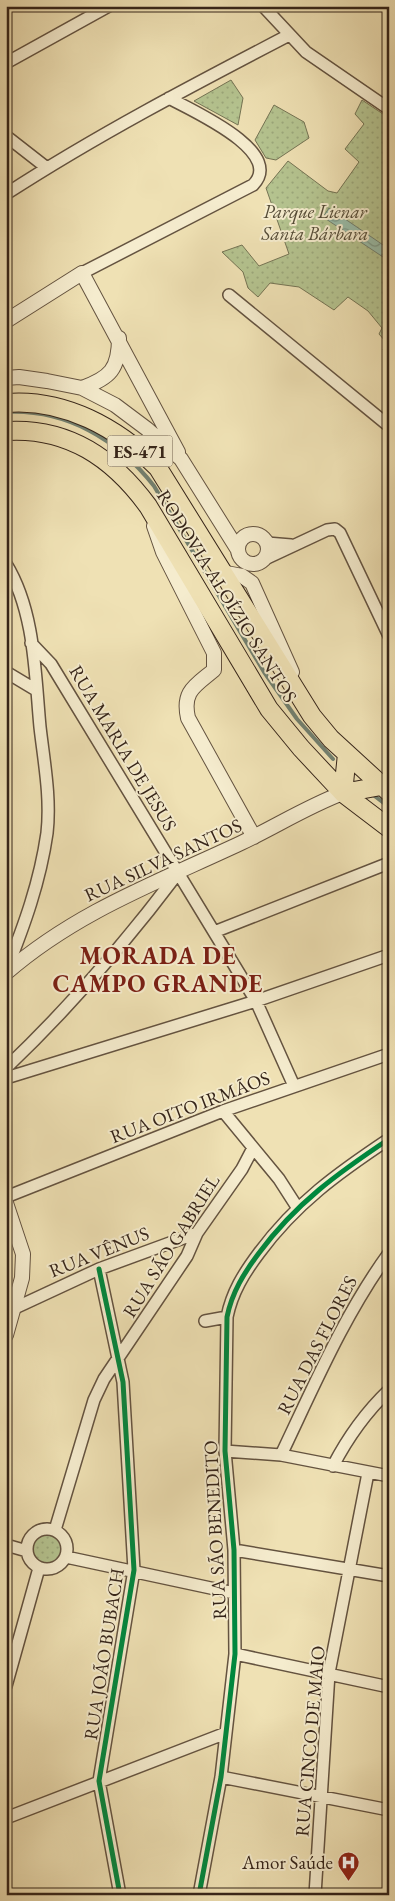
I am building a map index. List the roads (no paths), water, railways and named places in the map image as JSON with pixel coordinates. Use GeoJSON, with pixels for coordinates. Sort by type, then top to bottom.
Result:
{"type":"FeatureCollection","features":[{"type":"Feature","properties":{"kind":"main road","name":"RODOVIA ALOÍZIO SANTOS"},"geometry":{"type":"LineString","coordinates":[[6,403],[22,401],[46,405],[90,418],[124,438],[144,453],[158,468],[269,709],[301,748],[344,793],[389,828]]}},
{"type":"Feature","properties":{"kind":"main road","name":"RODOVIA ALOÍZIO SANTOS"},"geometry":{"type":"LineString","coordinates":[[6,431],[35,431],[59,437],[96,453],[132,484],[331,739],[386,788]]}},
{"type":"Feature","properties":{"kind":"main road"},"geometry":{"type":"LineString","coordinates":[[347,754],[344,793],[386,788]]}},
{"type":"Feature","properties":{"kind":"street"},"geometry":{"type":"LineString","coordinates":[[6,63],[109,6]]}},
{"type":"Feature","properties":{"kind":"street"},"geometry":{"type":"LineString","coordinates":[[263,6],[306,52],[389,109]]}},
{"type":"Feature","properties":{"kind":"street"},"geometry":{"type":"LineString","coordinates":[[6,194],[47,168],[169,98],[289,35]]}},
{"type":"Feature","properties":{"kind":"street"},"geometry":{"type":"LineString","coordinates":[[6,321],[82,273],[253,185],[260,177],[261,172],[252,151],[234,135],[169,98]]}},
{"type":"Feature","properties":{"kind":"street"},"geometry":{"type":"LineString","coordinates":[[6,136],[47,168]]}},
{"type":"Feature","properties":{"kind":"street"},"geometry":{"type":"LineString","coordinates":[[82,273],[181,460],[247,563],[257,564],[293,545],[327,530],[334,529],[340,533],[389,636]]}},
{"type":"Feature","properties":{"kind":"street"},"geometry":{"type":"LineString","coordinates":[[229,296],[389,426]]}},
{"type":"Feature","properties":{"kind":"street"},"geometry":{"type":"LineString","coordinates":[[82,388],[99,382],[112,372],[119,353],[118,338]]}},
{"type":"Feature","properties":{"kind":"street"},"geometry":{"type":"LineString","coordinates":[[6,378],[38,380],[82,388],[115,405],[147,429],[181,460]]}},
{"type":"Feature","properties":{"kind":"street"},"geometry":{"type":"LineString","coordinates":[[148,506],[163,552],[214,653],[214,670],[190,690],[185,704],[188,718],[254,837]]}},
{"type":"Feature","properties":{"kind":"street"},"geometry":{"type":"LineString","coordinates":[[226,529],[249,535],[259,535],[267,543],[268,548],[252,583]]}},
{"type":"Feature","properties":{"kind":"street"},"geometry":{"type":"LineString","coordinates":[[193,609],[192,602],[209,581],[239,553],[241,540],[249,535]]}},
{"type":"Feature","properties":{"kind":"street"},"geometry":{"type":"LineString","coordinates":[[267,543],[293,545]]}},
{"type":"Feature","properties":{"kind":"street"},"geometry":{"type":"LineString","coordinates":[[6,972],[39,880],[47,830],[47,789],[31,643],[25,611],[8,570]]}},
{"type":"Feature","properties":{"kind":"street"},"geometry":{"type":"LineString","coordinates":[[209,581],[242,576],[252,583],[312,716]]}},
{"type":"Feature","properties":{"kind":"street","name":"RUA MARIA DE JESUS"},"geometry":{"type":"LineString","coordinates":[[31,643],[51,664],[256,1001],[294,1086]]}},
{"type":"Feature","properties":{"kind":"street"},"geometry":{"type":"LineString","coordinates":[[6,672],[36,690]]}},
{"type":"Feature","properties":{"kind":"street","name":"RUA SILVA SANTOS"},"geometry":{"type":"LineString","coordinates":[[6,972],[35,948],[70,925],[125,896],[178,873],[344,793]]}},
{"type":"Feature","properties":{"kind":"street"},"geometry":{"type":"LineString","coordinates":[[214,932],[389,863]]}},
{"type":"Feature","properties":{"kind":"street"},"geometry":{"type":"LineString","coordinates":[[6,1068],[48,1028],[145,916],[178,873]]}},
{"type":"Feature","properties":{"kind":"street"},"geometry":{"type":"LineString","coordinates":[[6,1078],[256,1001],[389,955]]}},
{"type":"Feature","properties":{"kind":"street","name":"RUA OITO IRMÃOS"},"geometry":{"type":"LineString","coordinates":[[6,1197],[223,1111],[389,1054]]}},
{"type":"Feature","properties":{"kind":"street"},"geometry":{"type":"LineString","coordinates":[[223,1111],[279,1179],[297,1206]]}},
{"type":"Feature","properties":{"kind":"street","name":"RUA SÃO BENEDITO"},"geometry":{"type":"LineString","coordinates":[[199,1895],[221,1777],[235,1654],[234,1550],[225,1451],[227,1317],[230,1302],[240,1279],[297,1206],[335,1175],[389,1139]]}},
{"type":"Feature","properties":{"kind":"street","name":"RUA SÃO GABRIEL"},"geometry":{"type":"LineString","coordinates":[[55,1530],[94,1400],[118,1357],[133,1339],[187,1256],[197,1232],[253,1148]]}},
{"type":"Feature","properties":{"kind":"street"},"geometry":{"type":"LineString","coordinates":[[6,1203],[23,1254],[22,1278],[6,1335]]}},
{"type":"Feature","properties":{"kind":"street","name":"RUA VÊNUS"},"geometry":{"type":"LineString","coordinates":[[15,1308],[99,1269],[197,1232]]}},
{"type":"Feature","properties":{"kind":"street","name":"RUA DAS FLORES"},"geometry":{"type":"LineString","coordinates":[[281,1455],[321,1370],[368,1282],[389,1253]]}},
{"type":"Feature","properties":{"kind":"street","name":"RUA JOÃO BUBACH"},"geometry":{"type":"LineString","coordinates":[[99,1269],[118,1357],[125,1404],[134,1570],[99,1781],[120,1895]]}},
{"type":"Feature","properties":{"kind":"street"},"geometry":{"type":"LineString","coordinates":[[205,1320],[227,1317]]}},
{"type":"Feature","properties":{"kind":"street"},"geometry":{"type":"LineString","coordinates":[[334,1466],[348,1437],[371,1408],[389,1390]]}},
{"type":"Feature","properties":{"kind":"street"},"geometry":{"type":"LineString","coordinates":[[225,1451],[281,1455],[368,1474],[389,1476]]}},
{"type":"Feature","properties":{"kind":"street","name":"RUA CINCO DE MAIO"},"geometry":{"type":"LineString","coordinates":[[316,1895],[329,1673],[368,1474]]}},
{"type":"Feature","properties":{"kind":"street"},"geometry":{"type":"LineString","coordinates":[[45,1529],[55,1530],[66,1541],[66,1557],[54,1568],[39,1568],[30,1561],[26,1551],[28,1541],[34,1533],[45,1529]]}},
{"type":"Feature","properties":{"kind":"street"},"geometry":{"type":"LineString","coordinates":[[6,1545],[26,1551]]}},
{"type":"Feature","properties":{"kind":"street"},"geometry":{"type":"LineString","coordinates":[[234,1550],[351,1568],[389,1576]]}},
{"type":"Feature","properties":{"kind":"street"},"geometry":{"type":"LineString","coordinates":[[66,1557],[134,1570],[234,1593]]}},
{"type":"Feature","properties":{"kind":"street"},"geometry":{"type":"LineString","coordinates":[[6,1686],[39,1568]]}},
{"type":"Feature","properties":{"kind":"street"},"geometry":{"type":"LineString","coordinates":[[235,1654],[389,1687]]}},
{"type":"Feature","properties":{"kind":"street"},"geometry":{"type":"LineString","coordinates":[[6,1818],[226,1732]]}},
{"type":"Feature","properties":{"kind":"street"},"geometry":{"type":"LineString","coordinates":[[221,1777],[322,1795],[389,1810]]}},
{"type":"Feature","properties":{"kind":"water"},"geometry":{"type":"Polygon","coordinates":[[[329,208],[389,249],[389,261],[323,217],[329,208]]]}},
{"type":"Feature","properties":{"kind":"waterway"},"geometry":{"type":"LineString","coordinates":[[6,412],[28,412],[70,422],[107,442],[140,469],[154,486],[264,672],[297,719],[333,759]]}},
{"type":"Feature","properties":{"kind":"waterway"},"geometry":{"type":"LineString","coordinates":[[372,794],[389,807]]}},
{"type":"Feature","properties":{"kind":"place","name":"Amor Saúde"},"geometry":{"type":"Point","coordinates":[349,1881]}},
{"type":"Feature","properties":{"kind":"district","name":"MORADA DE CAMPO GRANDE"},"geometry":{"type":"Point","coordinates":[158,969]}},
{"type":"Feature","properties":{"kind":"park label","name":"Parque Lienar Santa Bárbara"},"geometry":{"type":"Point","coordinates":[315,222]}}]}
